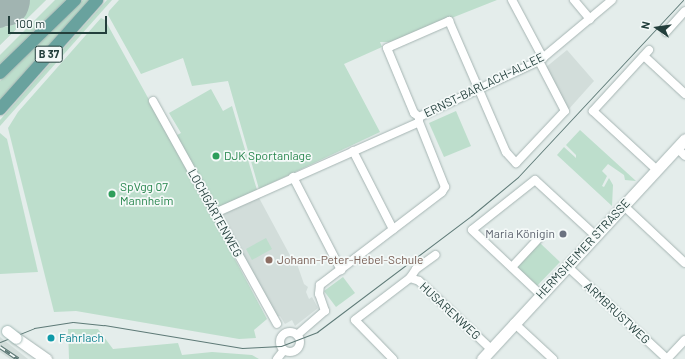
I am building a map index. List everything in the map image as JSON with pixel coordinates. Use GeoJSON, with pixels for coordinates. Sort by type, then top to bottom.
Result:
{"type":"FeatureCollection","features":[{"type":"Feature","properties":{"kind":"main road","name":"B 37"},"geometry":{"type":"LineString","coordinates":[[0,73],[75,0]]}},
{"type":"Feature","properties":{"kind":"main road","name":"B 37"},"geometry":{"type":"LineString","coordinates":[[0,108],[97,0]]}},
{"type":"Feature","properties":{"kind":"street"},"geometry":{"type":"LineString","coordinates":[[215,213],[419,120],[414,113],[388,52],[389,45],[449,21],[506,152],[516,163],[566,111],[512,0]]}},
{"type":"Feature","properties":{"kind":"street"},"geometry":{"type":"LineString","coordinates":[[574,0],[590,19]]}},
{"type":"Feature","properties":{"kind":"street","name":"ERNST-BARLACH-ALLEE"},"geometry":{"type":"LineString","coordinates":[[297,335],[323,315],[325,306],[318,290],[340,270],[442,192],[445,187],[419,120],[479,88],[541,59],[612,0]]}},
{"type":"Feature","properties":{"kind":"street"},"geometry":{"type":"LineString","coordinates":[[666,32],[685,11]]}},
{"type":"Feature","properties":{"kind":"street"},"geometry":{"type":"LineString","coordinates":[[657,170],[593,111],[647,53],[685,94]]}},
{"type":"Feature","properties":{"kind":"street","name":"LOCHGÄRTENWEG"},"geometry":{"type":"LineString","coordinates":[[153,101],[277,324]]}},
{"type":"Feature","properties":{"kind":"street","name":"HERMSHEIMER STRASSE"},"geometry":{"type":"LineString","coordinates":[[482,359],[657,170],[681,152],[685,139]]}},
{"type":"Feature","properties":{"kind":"street"},"geometry":{"type":"LineString","coordinates":[[353,151],[393,229]]}},
{"type":"Feature","properties":{"kind":"street"},"geometry":{"type":"LineString","coordinates":[[293,177],[340,270]]}},
{"type":"Feature","properties":{"kind":"street"},"geometry":{"type":"LineString","coordinates":[[541,295],[472,230],[536,178],[596,236]]}},
{"type":"Feature","properties":{"kind":"street"},"geometry":{"type":"LineString","coordinates":[[624,206],[685,263]]}},
{"type":"Feature","properties":{"kind":"street"},"geometry":{"type":"LineString","coordinates":[[512,267],[539,238]]}},
{"type":"Feature","properties":{"kind":"street"},"geometry":{"type":"LineString","coordinates":[[410,278],[416,269],[435,255]]}},
{"type":"Feature","properties":{"kind":"street","name":"ARMBRUSTWEG"},"geometry":{"type":"LineString","coordinates":[[567,266],[667,359]]}},
{"type":"Feature","properties":{"kind":"street","name":"HUSARENWEG"},"geometry":{"type":"LineString","coordinates":[[393,359],[355,320],[410,278],[419,281],[491,349]]}},
{"type":"Feature","properties":{"kind":"street"},"geometry":{"type":"LineString","coordinates":[[514,323],[553,359]]}},
{"type":"Feature","properties":{"kind":"street"},"geometry":{"type":"LineString","coordinates":[[8,332],[46,359]]}},
{"type":"Feature","properties":{"kind":"street","name":"ERNST-BARLACH-ALLEE"},"geometry":{"type":"LineString","coordinates":[[291,332],[297,335],[300,340],[298,348],[291,352],[284,350],[280,342],[282,336],[291,332]]}},
{"type":"Feature","properties":{"kind":"street"},"geometry":{"type":"LineString","coordinates":[[667,359],[685,340]]}},
{"type":"Feature","properties":{"kind":"street","name":"ERNST-BARLACH-ALLEE"},"geometry":{"type":"LineString","coordinates":[[277,359],[284,350]]}},
{"type":"Feature","properties":{"kind":"shaded area"},"geometry":{"type":"Polygon","coordinates":[[[0,0],[46,0],[0,45],[0,0]]]}},
{"type":"Feature","properties":{"kind":"shaded area"},"geometry":{"type":"Polygon","coordinates":[[[567,50],[594,81],[568,110],[545,68],[567,50]]]}},
{"type":"Feature","properties":{"kind":"shaded area","name":"Johann-Peter-Hebel-Schule"},"geometry":{"type":"Polygon","coordinates":[[[258,196],[292,259],[296,261],[304,284],[308,287],[306,292],[309,299],[312,297],[318,308],[295,326],[292,320],[285,324],[280,316],[276,317],[221,216],[258,196]]]}},
{"type":"Feature","properties":{"kind":"shaded area"},"geometry":{"type":"Polygon","coordinates":[[[0,337],[28,359],[10,359],[0,352],[0,337]]]}},
{"type":"Feature","properties":{"kind":"green space"},"geometry":{"type":"Polygon","coordinates":[[[20,0],[46,0],[0,45],[0,25],[8,27],[13,25],[20,0]]]}},
{"type":"Feature","properties":{"kind":"green space"},"geometry":{"type":"Polygon","coordinates":[[[55,0],[66,0],[0,64],[0,55],[55,0]]]}},
{"type":"Feature","properties":{"kind":"green space"},"geometry":{"type":"Polygon","coordinates":[[[83,0],[91,0],[0,102],[0,81],[83,0]]]}},
{"type":"Feature","properties":{"kind":"green space"},"geometry":{"type":"Polygon","coordinates":[[[107,0],[112,0],[0,126],[0,120],[107,0]]]}},
{"type":"Feature","properties":{"kind":"green space"},"geometry":{"type":"Polygon","coordinates":[[[119,0],[497,0],[391,42],[380,42],[382,47],[344,64],[380,132],[259,189],[228,81],[192,86],[183,58],[141,74],[108,15],[109,11],[119,0]]]}},
{"type":"Feature","properties":{"kind":"green space","name":"SpVgg 07 Mannheim"},"geometry":{"type":"Polygon","coordinates":[[[101,18],[105,20],[163,125],[267,319],[254,330],[256,338],[239,339],[76,311],[54,312],[8,128],[18,112],[101,18]]]}},
{"type":"Feature","properties":{"kind":"green space","name":"DJK Sportanlage"},"geometry":{"type":"Polygon","coordinates":[[[211,89],[223,111],[232,106],[257,190],[220,207],[214,205],[175,136],[181,133],[169,113],[211,89]]]}},
{"type":"Feature","properties":{"kind":"green space"},"geometry":{"type":"Polygon","coordinates":[[[456,111],[471,146],[444,157],[429,123],[456,111]]]}},
{"type":"Feature","properties":{"kind":"green space"},"geometry":{"type":"Polygon","coordinates":[[[580,130],[636,181],[625,180],[624,175],[608,164],[602,171],[607,176],[602,186],[604,187],[609,178],[613,185],[612,206],[557,155],[564,147],[576,158],[576,155],[566,145],[580,130]]]}},
{"type":"Feature","properties":{"kind":"green space"},"geometry":{"type":"Polygon","coordinates":[[[0,133],[7,139],[38,272],[0,274],[0,133]]]}},
{"type":"Feature","properties":{"kind":"green space"},"geometry":{"type":"Polygon","coordinates":[[[266,238],[272,249],[252,260],[246,249],[266,238]]]}},
{"type":"Feature","properties":{"kind":"green space"},"geometry":{"type":"Polygon","coordinates":[[[540,243],[560,262],[535,288],[515,269],[540,243]]]}},
{"type":"Feature","properties":{"kind":"green space"},"geometry":{"type":"Polygon","coordinates":[[[343,277],[355,293],[336,307],[324,291],[343,277]]]}},
{"type":"Feature","properties":{"kind":"green space"},"geometry":{"type":"Polygon","coordinates":[[[68,329],[98,329],[113,349],[178,343],[182,355],[212,352],[252,355],[259,359],[69,359],[68,329]]]}},
{"type":"Feature","properties":{"kind":"taxiway"},"geometry":{"type":"LineString","coordinates":[[0,19],[7,14],[6,3]]}},
{"type":"Feature","properties":{"kind":"tram line"},"geometry":{"type":"LineString","coordinates":[[0,342],[34,328],[73,322],[104,325],[242,348],[281,346],[317,332],[471,216],[518,177],[683,0]]}},
{"type":"Feature","properties":{"kind":"railway"},"geometry":{"type":"LineString","coordinates":[[0,347],[18,359]]}},
{"type":"Feature","properties":{"kind":"place","name":"DJK Sportanlage"},"geometry":{"type":"Point","coordinates":[216,156]}},
{"type":"Feature","properties":{"kind":"place","name":"SpVgg 07 Mannheim"},"geometry":{"type":"Point","coordinates":[112,194]}},
{"type":"Feature","properties":{"kind":"place","name":"Maria Königin"},"geometry":{"type":"Point","coordinates":[563,234]}},
{"type":"Feature","properties":{"kind":"place","name":"Johann-Peter-Hebel-Schule"},"geometry":{"type":"Point","coordinates":[269,260]}},
{"type":"Feature","properties":{"kind":"place","name":"Fahrlach"},"geometry":{"type":"Point","coordinates":[51,338]}}]}
